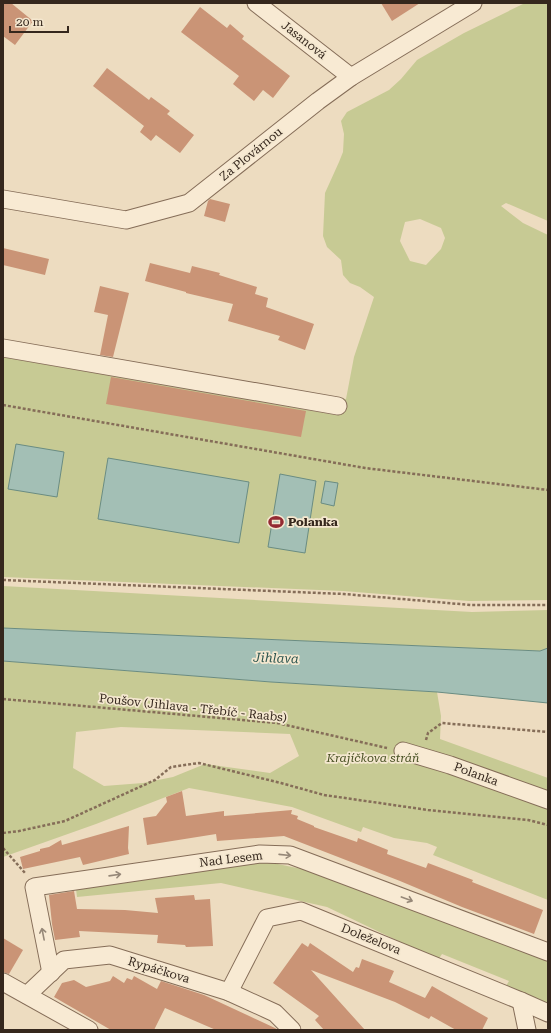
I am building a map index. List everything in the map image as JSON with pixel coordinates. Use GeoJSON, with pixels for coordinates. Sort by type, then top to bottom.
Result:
{"type":"FeatureCollection","features":[{"type":"Feature","properties":{"kind":"street","name":"Jasanová"},"geometry":{"type":"LineString","coordinates":[[256,3],[351,77]]}},
{"type":"Feature","properties":{"kind":"street","name":"Za Plovárnou"},"geometry":{"type":"LineString","coordinates":[[3,199],[126,220],[189,203],[318,101],[351,77],[473,3]]}},
{"type":"Feature","properties":{"kind":"street"},"geometry":{"type":"LineString","coordinates":[[3,348],[338,406]]}},
{"type":"Feature","properties":{"kind":"street","name":"Polanka"},"geometry":{"type":"LineString","coordinates":[[411,753],[548,800]]}},
{"type":"Feature","properties":{"kind":"street","name":"Nad Lesem"},"geometry":{"type":"LineString","coordinates":[[34,887],[260,854],[290,855],[548,952]]}},
{"type":"Feature","properties":{"kind":"street"},"geometry":{"type":"LineString","coordinates":[[34,887],[51,973]]}},
{"type":"Feature","properties":{"kind":"street","name":"Doleželova"},"geometry":{"type":"LineString","coordinates":[[229,992],[267,918],[301,911],[548,1013]]}},
{"type":"Feature","properties":{"kind":"street","name":"Rypáčkova"},"geometry":{"type":"LineString","coordinates":[[27,995],[64,960],[110,955],[229,992],[275,1014],[292,1030]]}},
{"type":"Feature","properties":{"kind":"street"},"geometry":{"type":"LineString","coordinates":[[3,982],[89,1030]]}},
{"type":"Feature","properties":{"kind":"street"},"geometry":{"type":"LineString","coordinates":[[521,1001],[528,1030]]}},
{"type":"Feature","properties":{"kind":"path"},"geometry":{"type":"LineString","coordinates":[[3,405],[366,468],[548,490]]}},
{"type":"Feature","properties":{"kind":"path"},"geometry":{"type":"LineString","coordinates":[[3,580],[344,594],[471,605],[548,605]]}},
{"type":"Feature","properties":{"kind":"path","name":"Poušov (Jihlava - Třebíč - Raabs)"},"geometry":{"type":"LineString","coordinates":[[3,699],[277,723],[411,753]]}},
{"type":"Feature","properties":{"kind":"path"},"geometry":{"type":"LineString","coordinates":[[411,753],[428,733],[442,723],[548,732]]}},
{"type":"Feature","properties":{"kind":"path"},"geometry":{"type":"LineString","coordinates":[[3,833],[65,822],[155,780],[171,766],[199,763],[324,795],[428,810],[528,820],[548,825]]}},
{"type":"Feature","properties":{"kind":"path"},"geometry":{"type":"LineString","coordinates":[[3,848],[24,872],[34,887]]}},
{"type":"Feature","properties":{"kind":"green space"},"geometry":{"type":"Polygon","coordinates":[[[525,3],[548,3],[548,221],[506,203],[501,206],[523,223],[548,235],[548,600],[469,601],[343,591],[3,577],[3,357],[336,415],[340,398],[346,399],[354,357],[374,297],[360,287],[350,283],[343,275],[341,260],[327,247],[323,236],[325,193],[343,152],[344,134],[341,121],[347,112],[389,90],[401,79],[417,60],[464,33],[525,3]],[[420,219],[405,222],[400,241],[410,261],[426,265],[441,249],[445,238],[441,228],[420,219]]]}},
{"type":"Feature","properties":{"kind":"green space"},"geometry":{"type":"Polygon","coordinates":[[[3,586],[472,612],[548,610],[548,648],[540,651],[3,628],[3,586]]]}},
{"type":"Feature","properties":{"kind":"green space","name":"Krajíčkova stráň"},"geometry":{"type":"Polygon","coordinates":[[[3,661],[271,682],[437,692],[441,716],[440,739],[548,778],[548,900],[433,855],[437,847],[427,843],[394,838],[363,827],[361,832],[292,807],[189,788],[96,824],[3,857],[3,661]],[[121,727],[76,732],[73,768],[104,786],[143,783],[173,777],[205,764],[270,773],[299,756],[290,734],[121,727]]]}},
{"type":"Feature","properties":{"kind":"green space"},"geometry":{"type":"Polygon","coordinates":[[[263,861],[302,869],[548,960],[548,1006],[506,986],[509,981],[442,954],[438,960],[327,907],[221,883],[77,897],[76,889],[263,861]]]}},
{"type":"Feature","properties":{"kind":"water"},"geometry":{"type":"Polygon","coordinates":[[[16,444],[64,452],[57,497],[8,489],[16,444]]]}},
{"type":"Feature","properties":{"kind":"water"},"geometry":{"type":"Polygon","coordinates":[[[108,458],[249,482],[239,543],[98,519],[108,458]]]}},
{"type":"Feature","properties":{"kind":"water"},"geometry":{"type":"Polygon","coordinates":[[[280,474],[316,481],[305,553],[268,547],[280,474]]]}},
{"type":"Feature","properties":{"kind":"water"},"geometry":{"type":"Polygon","coordinates":[[[325,481],[338,483],[334,506],[321,503],[325,481]]]}},
{"type":"Feature","properties":{"kind":"water","name":"Jihlava"},"geometry":{"type":"Polygon","coordinates":[[[3,628],[540,651],[548,648],[548,703],[437,692],[271,682],[3,661],[3,628]]]}},
{"type":"Feature","properties":{"kind":"building"},"geometry":{"type":"Polygon","coordinates":[[[3,3],[11,3],[33,21],[15,45],[3,36],[3,3]]]}},
{"type":"Feature","properties":{"kind":"building"},"geometry":{"type":"Polygon","coordinates":[[[381,3],[420,3],[392,21],[381,3]]]}},
{"type":"Feature","properties":{"kind":"building"},"geometry":{"type":"Polygon","coordinates":[[[200,7],[227,28],[230,24],[244,36],[242,39],[290,76],[273,98],[263,90],[254,101],[233,84],[239,76],[181,32],[200,7]]]}},
{"type":"Feature","properties":{"kind":"building"},"geometry":{"type":"Polygon","coordinates":[[[107,68],[149,100],[151,97],[170,111],[167,114],[194,135],[180,153],[156,135],[151,141],[140,132],[144,126],[93,86],[107,68]]]}},
{"type":"Feature","properties":{"kind":"building"},"geometry":{"type":"Polygon","coordinates":[[[210,199],[230,204],[225,222],[204,216],[208,201],[210,199]]]}},
{"type":"Feature","properties":{"kind":"building"},"geometry":{"type":"Polygon","coordinates":[[[3,248],[49,259],[45,275],[3,265],[3,248]]]}},
{"type":"Feature","properties":{"kind":"building"},"geometry":{"type":"Polygon","coordinates":[[[150,263],[190,273],[192,266],[220,273],[219,275],[257,287],[255,294],[268,298],[266,307],[314,324],[305,350],[278,340],[280,336],[228,321],[233,304],[186,293],[145,281],[150,263]]]}},
{"type":"Feature","properties":{"kind":"building"},"geometry":{"type":"Polygon","coordinates":[[[100,286],[129,293],[113,357],[100,355],[108,315],[94,312],[100,286]]]}},
{"type":"Feature","properties":{"kind":"building"},"geometry":{"type":"Polygon","coordinates":[[[111,377],[306,411],[301,437],[106,404],[111,377]]]}},
{"type":"Feature","properties":{"kind":"building"},"geometry":{"type":"Polygon","coordinates":[[[182,791],[186,816],[224,811],[224,816],[292,810],[291,814],[298,816],[297,819],[314,827],[357,842],[358,838],[388,850],[387,854],[426,868],[428,863],[473,880],[472,882],[543,910],[534,934],[284,836],[217,841],[216,834],[147,845],[143,818],[156,816],[167,802],[166,797],[182,791]]]}},
{"type":"Feature","properties":{"kind":"building"},"geometry":{"type":"Polygon","coordinates":[[[129,826],[129,854],[83,865],[80,857],[23,869],[20,857],[40,851],[40,849],[49,847],[61,840],[62,845],[129,826]]]}},
{"type":"Feature","properties":{"kind":"building"},"geometry":{"type":"Polygon","coordinates":[[[74,891],[77,909],[125,910],[158,913],[155,898],[194,895],[195,900],[210,899],[213,946],[186,947],[185,945],[157,943],[158,935],[79,931],[80,937],[55,940],[49,895],[74,891]]]}},
{"type":"Feature","properties":{"kind":"building"},"geometry":{"type":"Polygon","coordinates":[[[3,938],[23,950],[9,974],[3,972],[3,938]]]}},
{"type":"Feature","properties":{"kind":"building"},"geometry":{"type":"Polygon","coordinates":[[[302,943],[308,947],[310,943],[353,972],[356,967],[359,968],[362,959],[394,971],[389,982],[425,998],[432,986],[488,1018],[482,1030],[456,1030],[431,1016],[429,1019],[395,1002],[311,970],[365,1030],[324,1030],[315,1020],[319,1016],[273,983],[302,943]]]}},
{"type":"Feature","properties":{"kind":"building"},"geometry":{"type":"Polygon","coordinates":[[[113,976],[124,983],[127,978],[132,980],[134,976],[157,989],[161,981],[204,995],[278,1030],[216,1030],[165,1008],[154,1030],[111,1030],[54,997],[62,983],[74,980],[86,987],[110,981],[113,976]]]}},
{"type":"Feature","properties":{"kind":"place","name":"Polanka"},"geometry":{"type":"Point","coordinates":[276,522]}}]}
